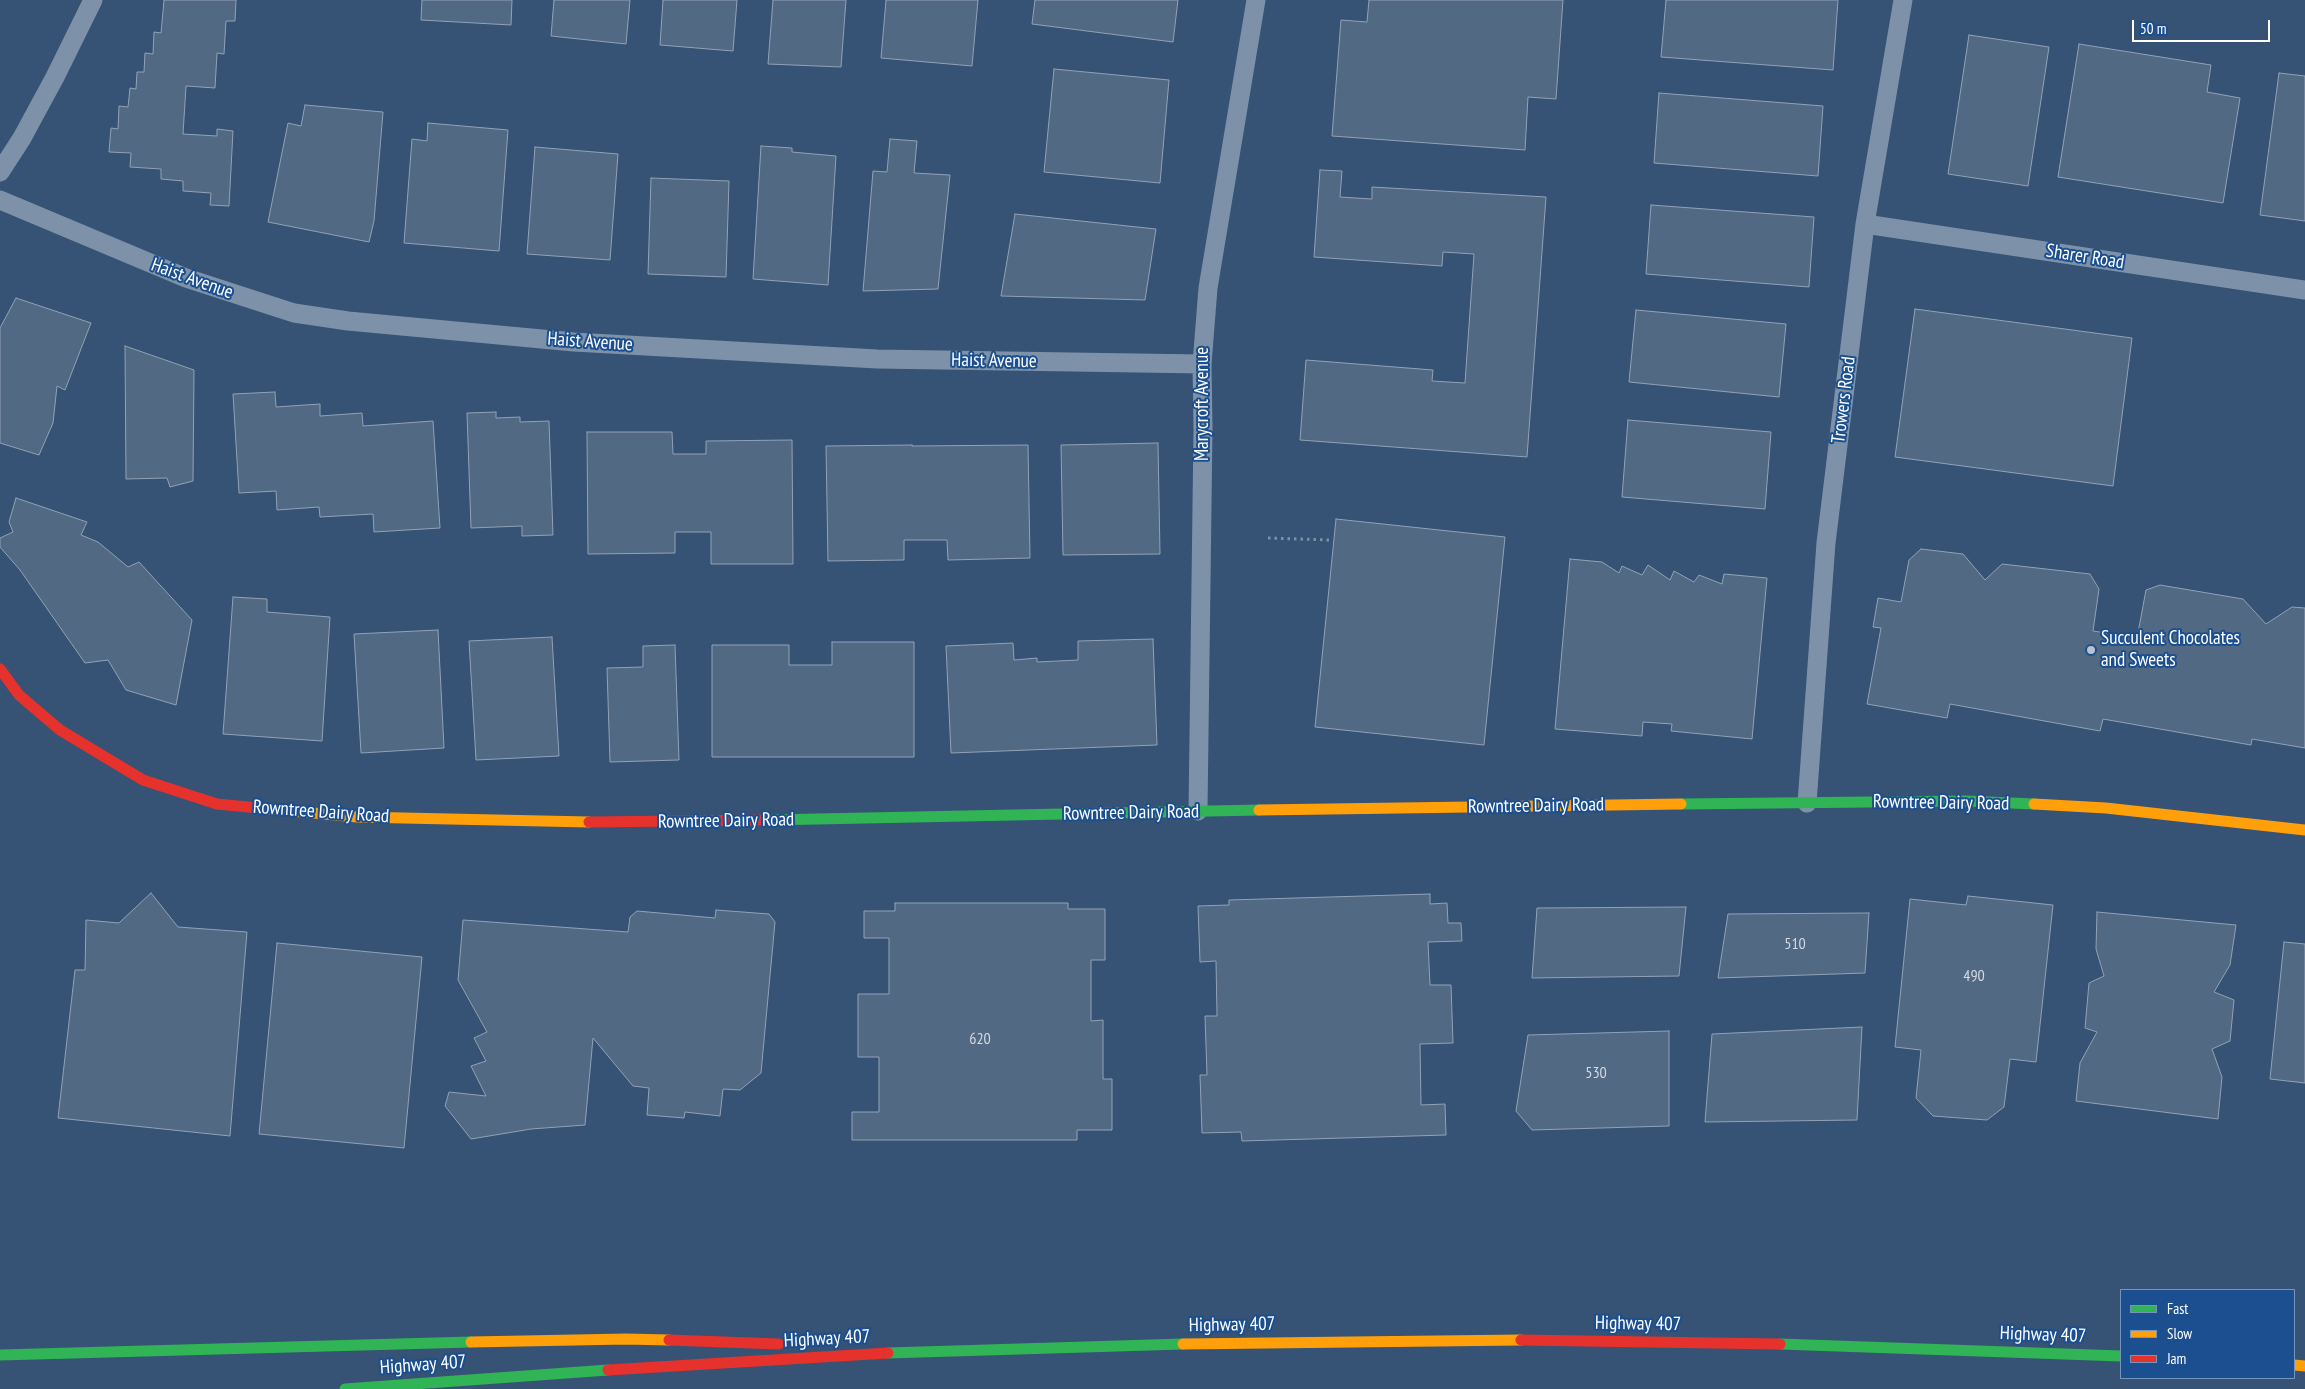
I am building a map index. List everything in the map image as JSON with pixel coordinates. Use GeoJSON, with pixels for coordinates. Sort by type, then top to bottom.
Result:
{"type":"FeatureCollection","features":[{"type":"Feature","properties":{"kind":"main road","name":"Rowntree Dairy Road"},"geometry":{"type":"LineString","coordinates":[[0,669],[19,695],[60,730],[143,780],[217,804],[357,817],[614,823],[1198,811],[1966,801],[2085,807],[2305,830]]}},
{"type":"Feature","properties":{"kind":"main road"},"geometry":{"type":"LineString","coordinates":[[0,1355],[408,1343],[626,1339],[788,1344]]}},
{"type":"Feature","properties":{"kind":"main road","name":"Highway 407"},"geometry":{"type":"LineString","coordinates":[[345,1389],[540,1374],[935,1350],[1355,1341],[1545,1340],[1809,1344],[2120,1356]]}},
{"type":"Feature","properties":{"kind":"main road"},"geometry":{"type":"LineString","coordinates":[[817,1345],[935,1350]]}},
{"type":"Feature","properties":{"kind":"street"},"geometry":{"type":"LineString","coordinates":[[0,172],[32,120],[92,0]]}},
{"type":"Feature","properties":{"kind":"street","name":"Marycroft Avenue"},"geometry":{"type":"LineString","coordinates":[[1198,811],[1204,429],[1202,364],[1208,288],[1256,0]]}},
{"type":"Feature","properties":{"kind":"street","name":"Trowers Road"},"geometry":{"type":"LineString","coordinates":[[1807,803],[1826,543],[1865,224],[1903,0]]}},
{"type":"Feature","properties":{"kind":"street","name":"Haist Avenue"},"geometry":{"type":"LineString","coordinates":[[0,200],[186,278],[294,313],[348,321],[574,342],[877,359],[1202,364]]}},
{"type":"Feature","properties":{"kind":"street","name":"Sharer Road"},"geometry":{"type":"LineString","coordinates":[[1865,224],[2305,290]]}},
{"type":"Feature","properties":{"kind":"path"},"geometry":{"type":"LineString","coordinates":[[1268,538],[1329,540]]}},
{"type":"Feature","properties":{"kind":"building"},"geometry":{"type":"Polygon","coordinates":[[[164,0],[236,0],[235,21],[226,21],[224,54],[217,53],[215,88],[186,86],[183,134],[217,136],[217,129],[233,131],[229,206],[210,205],[211,193],[183,191],[183,181],[161,179],[161,169],[130,167],[131,153],[109,152],[111,128],[118,129],[119,106],[128,107],[130,88],[136,89],[137,72],[144,72],[145,53],[153,54],[154,32],[161,33],[164,0]]]}},
{"type":"Feature","properties":{"kind":"building"},"geometry":{"type":"Polygon","coordinates":[[[422,0],[512,0],[511,25],[421,20],[422,0]]]}},
{"type":"Feature","properties":{"kind":"building"},"geometry":{"type":"Polygon","coordinates":[[[554,0],[630,0],[626,44],[551,36],[554,0]]]}},
{"type":"Feature","properties":{"kind":"building"},"geometry":{"type":"Polygon","coordinates":[[[663,0],[737,0],[733,51],[660,45],[663,0]]]}},
{"type":"Feature","properties":{"kind":"building"},"geometry":{"type":"Polygon","coordinates":[[[773,0],[846,0],[841,67],[768,64],[773,0]]]}},
{"type":"Feature","properties":{"kind":"building"},"geometry":{"type":"Polygon","coordinates":[[[886,0],[978,0],[972,66],[881,58],[886,0]]]}},
{"type":"Feature","properties":{"kind":"building"},"geometry":{"type":"Polygon","coordinates":[[[1035,0],[1178,0],[1173,42],[1032,24],[1035,0]]]}},
{"type":"Feature","properties":{"kind":"building"},"geometry":{"type":"Polygon","coordinates":[[[1369,0],[1563,0],[1556,99],[1528,97],[1525,150],[1332,136],[1341,20],[1367,22],[1369,0]]]}},
{"type":"Feature","properties":{"kind":"building"},"geometry":{"type":"Polygon","coordinates":[[[1666,0],[1838,0],[1833,70],[1661,57],[1666,0]]]}},
{"type":"Feature","properties":{"kind":"building"},"geometry":{"type":"Polygon","coordinates":[[[1969,35],[2049,47],[2028,186],[1948,174],[1969,35]]]}},
{"type":"Feature","properties":{"kind":"building"},"geometry":{"type":"Polygon","coordinates":[[[2079,44],[2211,65],[2207,92],[2240,98],[2223,203],[2058,177],[2079,44]]]}},
{"type":"Feature","properties":{"kind":"building"},"geometry":{"type":"Polygon","coordinates":[[[1054,69],[1169,80],[1160,183],[1044,172],[1054,69]]]}},
{"type":"Feature","properties":{"kind":"building"},"geometry":{"type":"Polygon","coordinates":[[[2279,73],[2305,76],[2305,221],[2260,215],[2279,73]]]}},
{"type":"Feature","properties":{"kind":"building"},"geometry":{"type":"Polygon","coordinates":[[[1659,93],[1823,106],[1818,176],[1654,163],[1659,93]]]}},
{"type":"Feature","properties":{"kind":"building"},"geometry":{"type":"Polygon","coordinates":[[[305,105],[383,112],[374,221],[369,242],[268,222],[288,123],[301,126],[305,105]]]}},
{"type":"Feature","properties":{"kind":"building"},"geometry":{"type":"Polygon","coordinates":[[[428,123],[508,130],[499,251],[404,243],[412,139],[427,141],[428,123]]]}},
{"type":"Feature","properties":{"kind":"building"},"geometry":{"type":"Polygon","coordinates":[[[890,139],[917,141],[914,173],[950,175],[938,289],[863,291],[873,171],[887,172],[890,139]]]}},
{"type":"Feature","properties":{"kind":"building"},"geometry":{"type":"Polygon","coordinates":[[[761,146],[792,148],[792,152],[836,156],[828,285],[753,279],[761,146]]]}},
{"type":"Feature","properties":{"kind":"building"},"geometry":{"type":"Polygon","coordinates":[[[535,147],[618,154],[610,260],[527,254],[535,147]]]}},
{"type":"Feature","properties":{"kind":"building"},"geometry":{"type":"Polygon","coordinates":[[[1320,170],[1342,171],[1340,197],[1372,199],[1372,187],[1546,197],[1527,457],[1300,440],[1306,360],[1433,370],[1432,381],[1465,383],[1474,254],[1443,252],[1442,266],[1314,257],[1320,170]]]}},
{"type":"Feature","properties":{"kind":"building"},"geometry":{"type":"Polygon","coordinates":[[[651,178],[729,181],[726,277],[648,274],[651,178]]]}},
{"type":"Feature","properties":{"kind":"building"},"geometry":{"type":"Polygon","coordinates":[[[1651,205],[1814,217],[1809,287],[1646,274],[1651,205]]]}},
{"type":"Feature","properties":{"kind":"building"},"geometry":{"type":"Polygon","coordinates":[[[1015,214],[1156,229],[1145,300],[1001,296],[1015,214]]]}},
{"type":"Feature","properties":{"kind":"building"},"geometry":{"type":"Polygon","coordinates":[[[16,298],[91,323],[65,390],[57,386],[53,423],[39,455],[0,443],[0,328],[16,298]]]}},
{"type":"Feature","properties":{"kind":"building"},"geometry":{"type":"Polygon","coordinates":[[[1915,309],[2132,338],[2113,486],[1895,457],[1915,309]]]}},
{"type":"Feature","properties":{"kind":"building"},"geometry":{"type":"Polygon","coordinates":[[[1636,310],[1786,324],[1779,397],[1629,382],[1636,310]]]}},
{"type":"Feature","properties":{"kind":"building"},"geometry":{"type":"Polygon","coordinates":[[[125,346],[194,370],[193,481],[170,487],[167,478],[126,479],[125,346]]]}},
{"type":"Feature","properties":{"kind":"building"},"geometry":{"type":"Polygon","coordinates":[[[275,392],[276,407],[320,404],[320,416],[362,413],[363,426],[433,421],[440,528],[374,532],[373,514],[320,517],[319,507],[277,510],[276,491],[239,493],[233,394],[275,392]]]}},
{"type":"Feature","properties":{"kind":"building"},"geometry":{"type":"Polygon","coordinates":[[[496,412],[496,418],[520,417],[520,422],[549,421],[553,535],[522,536],[522,526],[471,528],[467,413],[496,412]]]}},
{"type":"Feature","properties":{"kind":"building"},"geometry":{"type":"Polygon","coordinates":[[[1628,420],[1771,432],[1765,509],[1622,497],[1628,420]]]}},
{"type":"Feature","properties":{"kind":"building"},"geometry":{"type":"Polygon","coordinates":[[[587,432],[672,432],[673,454],[706,454],[706,441],[792,440],[793,564],[711,564],[711,532],[675,532],[675,553],[588,554],[587,432]]]}},
{"type":"Feature","properties":{"kind":"building"},"geometry":{"type":"Polygon","coordinates":[[[1158,443],[1160,554],[1063,555],[1061,445],[1158,443]]]}},
{"type":"Feature","properties":{"kind":"building"},"geometry":{"type":"Polygon","coordinates":[[[1028,445],[1030,558],[948,560],[947,540],[904,540],[904,560],[828,561],[826,446],[1028,445]]]}},
{"type":"Feature","properties":{"kind":"building"},"geometry":{"type":"Polygon","coordinates":[[[16,498],[87,522],[81,535],[98,542],[128,567],[139,562],[192,620],[176,705],[126,690],[108,660],[85,663],[20,570],[0,547],[0,538],[13,532],[9,522],[16,498]]]}},
{"type":"Feature","properties":{"kind":"building"},"geometry":{"type":"Polygon","coordinates":[[[1336,519],[1505,537],[1484,745],[1315,727],[1336,519]]]}},
{"type":"Feature","properties":{"kind":"building"},"geometry":{"type":"Polygon","coordinates":[[[1921,549],[1963,554],[1985,580],[2002,564],[2090,574],[2099,589],[2093,631],[2137,638],[2146,590],[2160,585],[2243,599],[2266,624],[2292,607],[2305,608],[2305,748],[2252,739],[2251,745],[2103,719],[2100,731],[1950,704],[1947,718],[1867,704],[1881,628],[1873,627],[1878,598],[1901,602],[1909,560],[1921,549]]]}},
{"type":"Feature","properties":{"kind":"building"},"geometry":{"type":"Polygon","coordinates":[[[1570,559],[1602,562],[1619,573],[1622,566],[1642,575],[1648,565],[1670,580],[1674,571],[1694,582],[1699,575],[1722,584],[1724,574],[1767,578],[1752,739],[1671,731],[1672,724],[1643,722],[1642,736],[1555,729],[1570,559]]]}},
{"type":"Feature","properties":{"kind":"building"},"geometry":{"type":"Polygon","coordinates":[[[233,597],[267,599],[267,612],[330,617],[322,741],[223,734],[233,597]]]}},
{"type":"Feature","properties":{"kind":"building"},"geometry":{"type":"Polygon","coordinates":[[[438,630],[444,748],[361,753],[354,634],[438,630]]]}},
{"type":"Feature","properties":{"kind":"building"},"geometry":{"type":"Polygon","coordinates":[[[552,637],[559,756],[476,760],[469,641],[552,637]]]}},
{"type":"Feature","properties":{"kind":"building"},"geometry":{"type":"Polygon","coordinates":[[[1153,639],[1157,745],[951,753],[946,646],[1013,643],[1014,660],[1037,658],[1037,662],[1078,660],[1078,641],[1153,639]]]}},
{"type":"Feature","properties":{"kind":"building"},"geometry":{"type":"Polygon","coordinates":[[[832,642],[914,642],[914,757],[712,757],[712,645],[789,645],[789,665],[832,665],[832,642]]]}},
{"type":"Feature","properties":{"kind":"building"},"geometry":{"type":"Polygon","coordinates":[[[675,645],[679,760],[610,762],[607,668],[643,667],[643,646],[675,645]]]}},
{"type":"Feature","properties":{"kind":"building"},"geometry":{"type":"Polygon","coordinates":[[[151,893],[178,927],[247,932],[230,1136],[58,1118],[75,970],[85,970],[86,920],[119,923],[151,893]]]}},
{"type":"Feature","properties":{"kind":"building"},"geometry":{"type":"Polygon","coordinates":[[[1430,894],[1430,904],[1447,903],[1448,923],[1461,923],[1462,941],[1428,942],[1430,985],[1451,985],[1453,1043],[1420,1044],[1421,1105],[1445,1104],[1446,1135],[1242,1141],[1241,1132],[1202,1133],[1200,1075],[1207,1075],[1205,1016],[1217,1016],[1216,961],[1200,962],[1198,906],[1229,905],[1229,900],[1430,894]]]}},
{"type":"Feature","properties":{"kind":"building"},"geometry":{"type":"Polygon","coordinates":[[[1968,896],[2053,905],[2036,1062],[2010,1059],[2004,1107],[1987,1120],[1933,1116],[1916,1098],[1921,1050],[1895,1047],[1910,899],[1966,905],[1968,896]]]}},
{"type":"Feature","properties":{"kind":"building"},"geometry":{"type":"Polygon","coordinates":[[[895,903],[1068,903],[1068,909],[1105,909],[1105,960],[1091,960],[1091,1021],[1103,1020],[1103,1079],[1112,1079],[1112,1130],[1077,1130],[1077,1140],[852,1140],[852,1112],[879,1112],[879,1057],[858,1057],[858,994],[889,994],[889,938],[864,938],[864,911],[895,911],[895,903]]]}},
{"type":"Feature","properties":{"kind":"building"},"geometry":{"type":"Polygon","coordinates":[[[1686,907],[1679,976],[1532,978],[1537,908],[1686,907]]]}},
{"type":"Feature","properties":{"kind":"building"},"geometry":{"type":"Polygon","coordinates":[[[716,910],[769,914],[775,922],[761,1073],[740,1090],[723,1089],[720,1116],[685,1112],[684,1118],[647,1115],[649,1088],[633,1086],[593,1038],[585,1125],[531,1129],[471,1139],[445,1106],[449,1092],[486,1096],[471,1066],[486,1061],[474,1038],[487,1032],[458,980],[463,920],[628,932],[630,917],[637,911],[715,918],[716,910]]]}},
{"type":"Feature","properties":{"kind":"building"},"geometry":{"type":"Polygon","coordinates":[[[2097,912],[2236,925],[2230,965],[2214,992],[2234,1000],[2230,1041],[2212,1049],[2222,1077],[2218,1119],[2076,1101],[2080,1063],[2097,1032],[2085,1028],[2089,983],[2104,976],[2096,949],[2097,912]]]}},
{"type":"Feature","properties":{"kind":"building"},"geometry":{"type":"Polygon","coordinates":[[[1869,913],[1865,973],[1718,978],[1728,914],[1869,913]]]}},
{"type":"Feature","properties":{"kind":"building"},"geometry":{"type":"Polygon","coordinates":[[[2284,942],[2305,944],[2305,1083],[2270,1079],[2284,942]]]}},
{"type":"Feature","properties":{"kind":"building"},"geometry":{"type":"Polygon","coordinates":[[[277,943],[422,957],[404,1148],[259,1134],[277,943]]]}},
{"type":"Feature","properties":{"kind":"building"},"geometry":{"type":"Polygon","coordinates":[[[1862,1027],[1857,1120],[1705,1122],[1712,1034],[1862,1027]]]}},
{"type":"Feature","properties":{"kind":"building"},"geometry":{"type":"Polygon","coordinates":[[[1669,1031],[1669,1126],[1532,1130],[1516,1111],[1528,1035],[1669,1031]]]}},
{"type":"Feature","properties":{"kind":"traffic: fast"},"geometry":{"type":"LineString","coordinates":[[1681,804],[1966,801],[2034,804]]}},
{"type":"Feature","properties":{"kind":"traffic: fast"},"geometry":{"type":"LineString","coordinates":[[768,820],[1259,810]]}},
{"type":"Feature","properties":{"kind":"traffic: fast"},"geometry":{"type":"LineString","coordinates":[[0,1355],[471,1342]]}},
{"type":"Feature","properties":{"kind":"traffic: fast"},"geometry":{"type":"LineString","coordinates":[[888,1353],[1183,1344]]}},
{"type":"Feature","properties":{"kind":"traffic: fast"},"geometry":{"type":"LineString","coordinates":[[1780,1344],[2120,1356]]}},
{"type":"Feature","properties":{"kind":"traffic: fast"},"geometry":{"type":"LineString","coordinates":[[345,1389],[608,1370]]}},
{"type":"Feature","properties":{"kind":"traffic: slow"},"geometry":{"type":"LineString","coordinates":[[1259,810],[1681,804]]}},
{"type":"Feature","properties":{"kind":"traffic: slow"},"geometry":{"type":"LineString","coordinates":[[2034,804],[2106,808],[2305,830]]}},
{"type":"Feature","properties":{"kind":"traffic: slow"},"geometry":{"type":"LineString","coordinates":[[269,809],[357,817],[589,822]]}},
{"type":"Feature","properties":{"kind":"traffic: slow"},"geometry":{"type":"LineString","coordinates":[[471,1342],[669,1340]]}},
{"type":"Feature","properties":{"kind":"traffic: slow"},"geometry":{"type":"LineString","coordinates":[[1183,1344],[1521,1340]]}},
{"type":"Feature","properties":{"kind":"traffic: slow"},"geometry":{"type":"LineString","coordinates":[[2295,1365],[2305,1366]]}},
{"type":"Feature","properties":{"kind":"traffic: jam"},"geometry":{"type":"LineString","coordinates":[[0,669],[19,695],[60,730],[143,780],[217,804],[269,809]]}},
{"type":"Feature","properties":{"kind":"traffic: jam"},"geometry":{"type":"LineString","coordinates":[[589,822],[768,820]]}},
{"type":"Feature","properties":{"kind":"traffic: jam"},"geometry":{"type":"LineString","coordinates":[[669,1340],[779,1344]]}},
{"type":"Feature","properties":{"kind":"traffic: jam"},"geometry":{"type":"LineString","coordinates":[[1521,1340],[1780,1344]]}},
{"type":"Feature","properties":{"kind":"traffic: jam"},"geometry":{"type":"LineString","coordinates":[[608,1370],[888,1353]]}},
{"type":"Feature","properties":{"kind":"place","name":"Succulent Chocolates and Sweets"},"geometry":{"type":"Point","coordinates":[2091,650]}}]}
